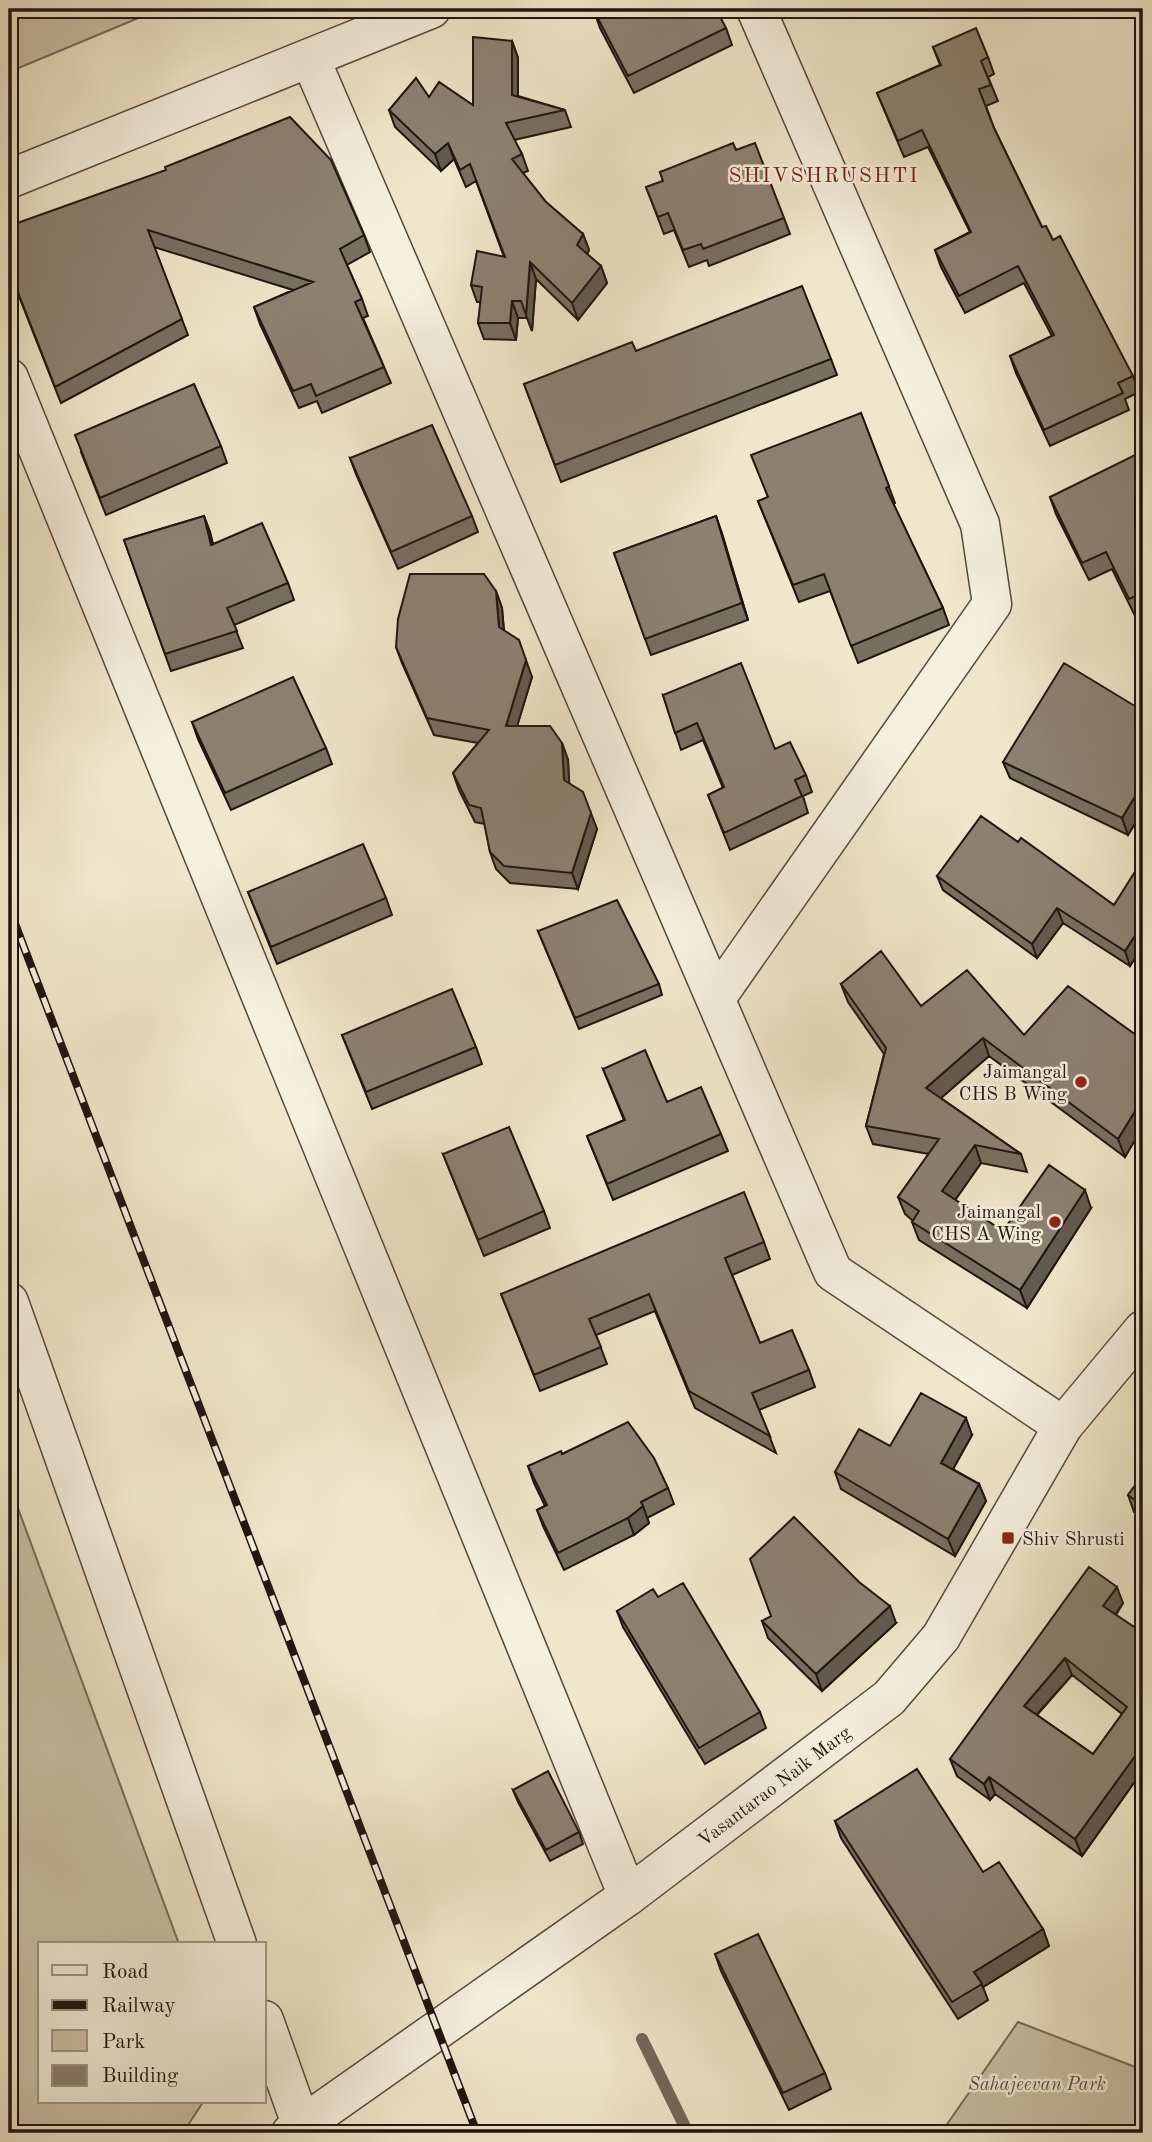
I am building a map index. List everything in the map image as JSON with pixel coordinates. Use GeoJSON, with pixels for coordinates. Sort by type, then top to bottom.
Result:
{"type":"FeatureCollection","features":[{"type":"Feature","properties":{"kind":"street"},"geometry":{"type":"LineString","coordinates":[[9,179],[310,58],[373,20],[431,9]]}},
{"type":"Feature","properties":{"kind":"street"},"geometry":{"type":"LineString","coordinates":[[716,998],[992,604],[981,524],[756,9]]}},
{"type":"Feature","properties":{"kind":"street"},"geometry":{"type":"LineString","coordinates":[[310,58],[833,1272],[1063,1426]]}},
{"type":"Feature","properties":{"kind":"street"},"geometry":{"type":"LineString","coordinates":[[9,378],[628,1896]]}},
{"type":"Feature","properties":{"kind":"street"},"geometry":{"type":"LineString","coordinates":[[9,1302],[236,1942]]}},
{"type":"Feature","properties":{"kind":"street","name":"Vasantarao Naik Marg"},"geometry":{"type":"LineString","coordinates":[[296,2129],[628,1896],[889,1699],[941,1637],[1063,1426],[1143,1330]]}},
{"type":"Feature","properties":{"kind":"street"},"geometry":{"type":"LineString","coordinates":[[266,2027],[296,2129]]}},
{"type":"Feature","properties":{"kind":"green space"},"geometry":{"type":"Polygon","coordinates":[[[9,9],[160,9],[9,72],[9,9]]]}},
{"type":"Feature","properties":{"kind":"green space"},"geometry":{"type":"Polygon","coordinates":[[[9,1484],[178,1942],[38,1942],[38,2104],[202,2104],[183,2133],[9,2133],[9,1484]]]}},
{"type":"Feature","properties":{"kind":"green space","name":"Sahajeevan Park"},"geometry":{"type":"Polygon","coordinates":[[[1018,2022],[1143,2070],[1143,2133],[941,2133],[1018,2022]]]}},
{"type":"Feature","properties":{"kind":"building"},"geometry":{"type":"Polygon","coordinates":[[[716,9],[726,28],[628,76],[594,11],[716,9]]]}},
{"type":"Feature","properties":{"kind":"building"},"geometry":{"type":"Polygon","coordinates":[[[976,28],[988,57],[981,61],[991,85],[979,89],[994,128],[1042,227],[1046,226],[1053,240],[1060,236],[1133,376],[1118,383],[1123,393],[1044,430],[1010,356],[1054,335],[1018,266],[959,296],[935,250],[971,232],[922,130],[898,141],[877,93],[941,65],[933,47],[976,28]]]}},
{"type":"Feature","properties":{"kind":"building"},"geometry":{"type":"Polygon","coordinates":[[[473,37],[512,41],[512,95],[565,110],[506,123],[522,154],[512,159],[546,202],[583,234],[577,245],[601,266],[572,303],[530,262],[526,315],[521,301],[512,301],[510,323],[478,323],[482,287],[471,285],[477,251],[505,257],[470,164],[460,170],[448,143],[435,154],[389,110],[416,78],[429,97],[439,82],[473,105],[473,37]]]}},
{"type":"Feature","properties":{"kind":"building"},"geometry":{"type":"Polygon","coordinates":[[[290,117],[331,160],[364,235],[340,249],[362,299],[355,302],[384,367],[316,396],[311,384],[293,391],[254,307],[313,282],[148,230],[182,319],[55,387],[9,269],[9,226],[166,170],[165,167],[290,117]]]}},
{"type":"Feature","properties":{"kind":"building"},"geometry":{"type":"Polygon","coordinates":[[[733,143],[736,150],[755,143],[784,218],[703,249],[701,244],[683,250],[668,213],[658,217],[646,187],[663,181],[660,172],[733,143]]]}},
{"type":"Feature","properties":{"kind":"building"},"geometry":{"type":"Polygon","coordinates":[[[802,286],[831,359],[555,465],[524,384],[632,342],[636,351],[802,286]]]}},
{"type":"Feature","properties":{"kind":"building"},"geometry":{"type":"Polygon","coordinates":[[[194,384],[221,446],[100,498],[75,435],[194,384]]]}},
{"type":"Feature","properties":{"kind":"building"},"geometry":{"type":"Polygon","coordinates":[[[861,413],[889,486],[886,488],[943,608],[851,646],[824,574],[793,585],[758,501],[768,497],[751,455],[861,413]]]}},
{"type":"Feature","properties":{"kind":"building"},"geometry":{"type":"Polygon","coordinates":[[[432,425],[472,516],[391,552],[350,458],[432,425]]]}},
{"type":"Feature","properties":{"kind":"building"},"geometry":{"type":"Polygon","coordinates":[[[1139,453],[1143,462],[1143,593],[1129,599],[1106,552],[1082,563],[1050,497],[1139,453]]]}},
{"type":"Feature","properties":{"kind":"building"},"geometry":{"type":"Polygon","coordinates":[[[204,516],[211,545],[262,523],[288,583],[227,608],[237,631],[165,654],[124,540],[204,516]]]}},
{"type":"Feature","properties":{"kind":"building"},"geometry":{"type":"Polygon","coordinates":[[[716,516],[742,603],[645,639],[614,553],[716,516]]]}},
{"type":"Feature","properties":{"kind":"building"},"geometry":{"type":"Polygon","coordinates":[[[410,574],[484,574],[496,591],[499,627],[519,640],[526,660],[506,726],[550,726],[562,743],[564,780],[583,792],[591,813],[572,873],[504,866],[490,852],[481,808],[469,805],[453,773],[489,730],[427,718],[396,647],[398,619],[410,574]]]}},
{"type":"Feature","properties":{"kind":"building"},"geometry":{"type":"Polygon","coordinates":[[[741,663],[775,749],[790,742],[806,775],[795,780],[802,796],[724,833],[708,795],[724,787],[697,723],[675,733],[663,695],[741,663]]]}},
{"type":"Feature","properties":{"kind":"building"},"geometry":{"type":"Polygon","coordinates":[[[1064,663],[1143,711],[1143,783],[1122,818],[1003,762],[1064,663]]]}},
{"type":"Feature","properties":{"kind":"building"},"geometry":{"type":"Polygon","coordinates":[[[293,677],[326,748],[225,793],[192,722],[293,677]]]}},
{"type":"Feature","properties":{"kind":"building"},"geometry":{"type":"Polygon","coordinates":[[[981,816],[1018,842],[1021,838],[1114,905],[1141,862],[1143,923],[1125,951],[1057,908],[1032,944],[937,876],[981,816]]]}},
{"type":"Feature","properties":{"kind":"building"},"geometry":{"type":"Polygon","coordinates":[[[363,844],[386,898],[271,947],[248,892],[363,844]]]}},
{"type":"Feature","properties":{"kind":"building"},"geometry":{"type":"Polygon","coordinates":[[[617,900],[659,984],[575,1018],[538,931],[617,900]]]}},
{"type":"Feature","properties":{"kind":"building"},"geometry":{"type":"Polygon","coordinates":[[[881,951],[921,1006],[967,970],[1024,1035],[1068,986],[1143,1040],[1143,1098],[1118,1139],[983,1038],[926,1088],[1021,1154],[975,1145],[942,1191],[1003,1231],[1049,1165],[1085,1190],[1020,1290],[912,1222],[919,1211],[898,1197],[939,1139],[866,1126],[886,1048],[841,984],[881,951]]]}},
{"type":"Feature","properties":{"kind":"building"},"geometry":{"type":"Polygon","coordinates":[[[452,989],[476,1047],[366,1092],[342,1035],[452,989]]]}},
{"type":"Feature","properties":{"kind":"building"},"geometry":{"type":"Polygon","coordinates":[[[645,1050],[667,1102],[701,1087],[721,1134],[607,1184],[587,1136],[625,1120],[603,1069],[645,1050]]]}},
{"type":"Feature","properties":{"kind":"building"},"geometry":{"type":"Polygon","coordinates":[[[509,1127],[544,1211],[478,1240],[443,1154],[509,1127]]]}},
{"type":"Feature","properties":{"kind":"building"},"geometry":{"type":"Polygon","coordinates":[[[744,1192],[764,1242],[725,1258],[760,1343],[792,1330],[809,1370],[752,1393],[770,1436],[689,1391],[649,1294],[589,1319],[601,1347],[534,1375],[501,1294],[744,1192]]]}},
{"type":"Feature","properties":{"kind":"building"},"geometry":{"type":"Polygon","coordinates":[[[921,1393],[966,1418],[941,1463],[979,1484],[948,1539],[835,1472],[859,1429],[890,1446],[921,1393]]]}},
{"type":"Feature","properties":{"kind":"building"},"geometry":{"type":"Polygon","coordinates":[[[628,1422],[654,1458],[668,1488],[641,1502],[643,1506],[628,1518],[558,1553],[537,1510],[547,1505],[528,1466],[561,1451],[562,1454],[628,1422]]]}},
{"type":"Feature","properties":{"kind":"building"},"geometry":{"type":"Polygon","coordinates":[[[1143,1475],[1143,1506],[1128,1495],[1143,1475]]]}},
{"type":"Feature","properties":{"kind":"building"},"geometry":{"type":"Polygon","coordinates":[[[794,1517],[859,1582],[890,1606],[816,1674],[762,1621],[771,1616],[750,1559],[794,1517]]]}},
{"type":"Feature","properties":{"kind":"building"},"geometry":{"type":"Polygon","coordinates":[[[1089,1567],[1117,1587],[1103,1606],[1143,1633],[1143,1745],[1075,1839],[989,1777],[984,1784],[950,1759],[1089,1567]],[[1065,1658],[1024,1706],[1093,1754],[1127,1707],[1065,1658]]]}},
{"type":"Feature","properties":{"kind":"building"},"geometry":{"type":"Polygon","coordinates":[[[683,1583],[760,1712],[699,1748],[617,1611],[653,1589],[658,1597],[683,1583]]]}},
{"type":"Feature","properties":{"kind":"building"},"geometry":{"type":"Polygon","coordinates":[[[917,1769],[983,1872],[999,1862],[1043,1929],[974,1972],[982,1984],[952,2002],[835,1821],[917,1769]]]}},
{"type":"Feature","properties":{"kind":"building"},"geometry":{"type":"Polygon","coordinates":[[[548,1771],[579,1832],[546,1850],[513,1790],[548,1771]]]}},
{"type":"Feature","properties":{"kind":"building"},"geometry":{"type":"Polygon","coordinates":[[[758,1934],[825,2073],[783,2093],[715,1954],[758,1934]]]}},
{"type":"Feature","properties":{"kind":"waterway"},"geometry":{"type":"LineString","coordinates":[[642,2039],[688,2133]]}},
{"type":"Feature","properties":{"kind":"railway"},"geometry":{"type":"LineString","coordinates":[[9,908],[477,2133]]}},
{"type":"Feature","properties":{"kind":"place","name":"Jaimangal CHS B Wing"},"geometry":{"type":"Point","coordinates":[1081,1082]}},
{"type":"Feature","properties":{"kind":"place","name":"Jaimangal CHS A Wing"},"geometry":{"type":"Point","coordinates":[1055,1222]}},
{"type":"Feature","properties":{"kind":"place","name":"Shiv Shrusti"},"geometry":{"type":"Point","coordinates":[1008,1538]}},
{"type":"Feature","properties":{"kind":"district","name":"SHIVSHRUSHTI"},"geometry":{"type":"Point","coordinates":[824,175]}}]}
